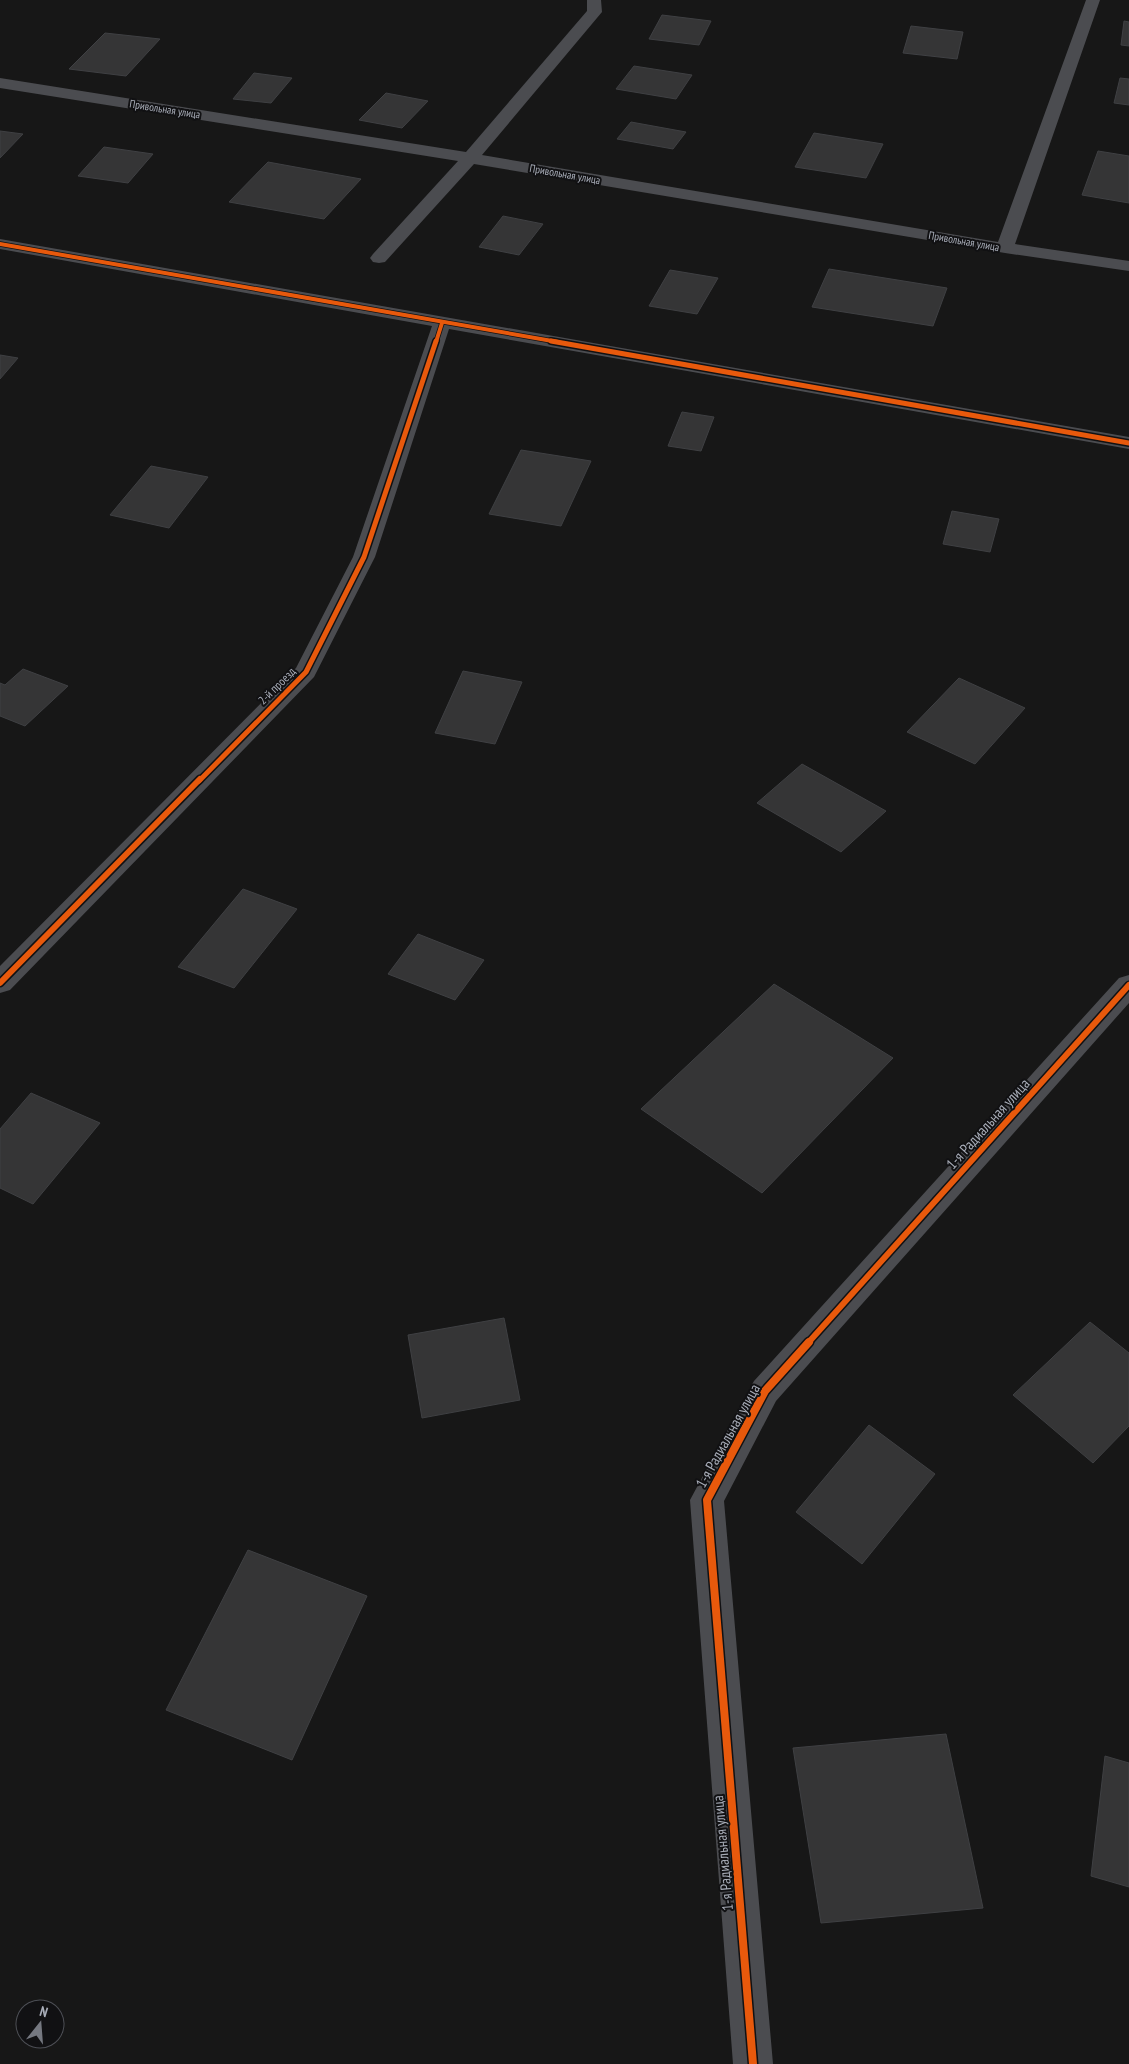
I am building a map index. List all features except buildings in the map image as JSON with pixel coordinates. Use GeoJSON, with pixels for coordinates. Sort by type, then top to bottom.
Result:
{"type":"FeatureCollection","features":[{"type":"Feature","properties":{"kind":"street"},"geometry":{"type":"LineString","coordinates":[[379,258],[470,158],[595,12],[594,0]]}},
{"type":"Feature","properties":{"kind":"street"},"geometry":{"type":"LineString","coordinates":[[1005,248],[1093,0]]}},
{"type":"Feature","properties":{"kind":"street","name":"Привольная улица"},"geometry":{"type":"LineString","coordinates":[[0,83],[470,158],[1005,248],[1129,266]]}},
{"type":"Feature","properties":{"kind":"street"},"geometry":{"type":"LineString","coordinates":[[0,244],[1129,443]]}},
{"type":"Feature","properties":{"kind":"street","name":"2-й проезд"},"geometry":{"type":"LineString","coordinates":[[0,983],[306,672],[364,557],[442,323]]}},
{"type":"Feature","properties":{"kind":"street","name":"1-я Радиальная улица"},"geometry":{"type":"LineString","coordinates":[[753,2064],[707,1500],[765,1391],[1129,985]]}},
{"type":"Feature","properties":{"kind":"cycle path"},"geometry":{"type":"LineString","coordinates":[[0,244],[1129,443]]}},
{"type":"Feature","properties":{"kind":"cycle path"},"geometry":{"type":"LineString","coordinates":[[0,983],[306,672],[364,557],[442,323]]}},
{"type":"Feature","properties":{"kind":"cycle path"},"geometry":{"type":"LineString","coordinates":[[753,2064],[707,1500],[765,1391],[1129,985]]}}]}
